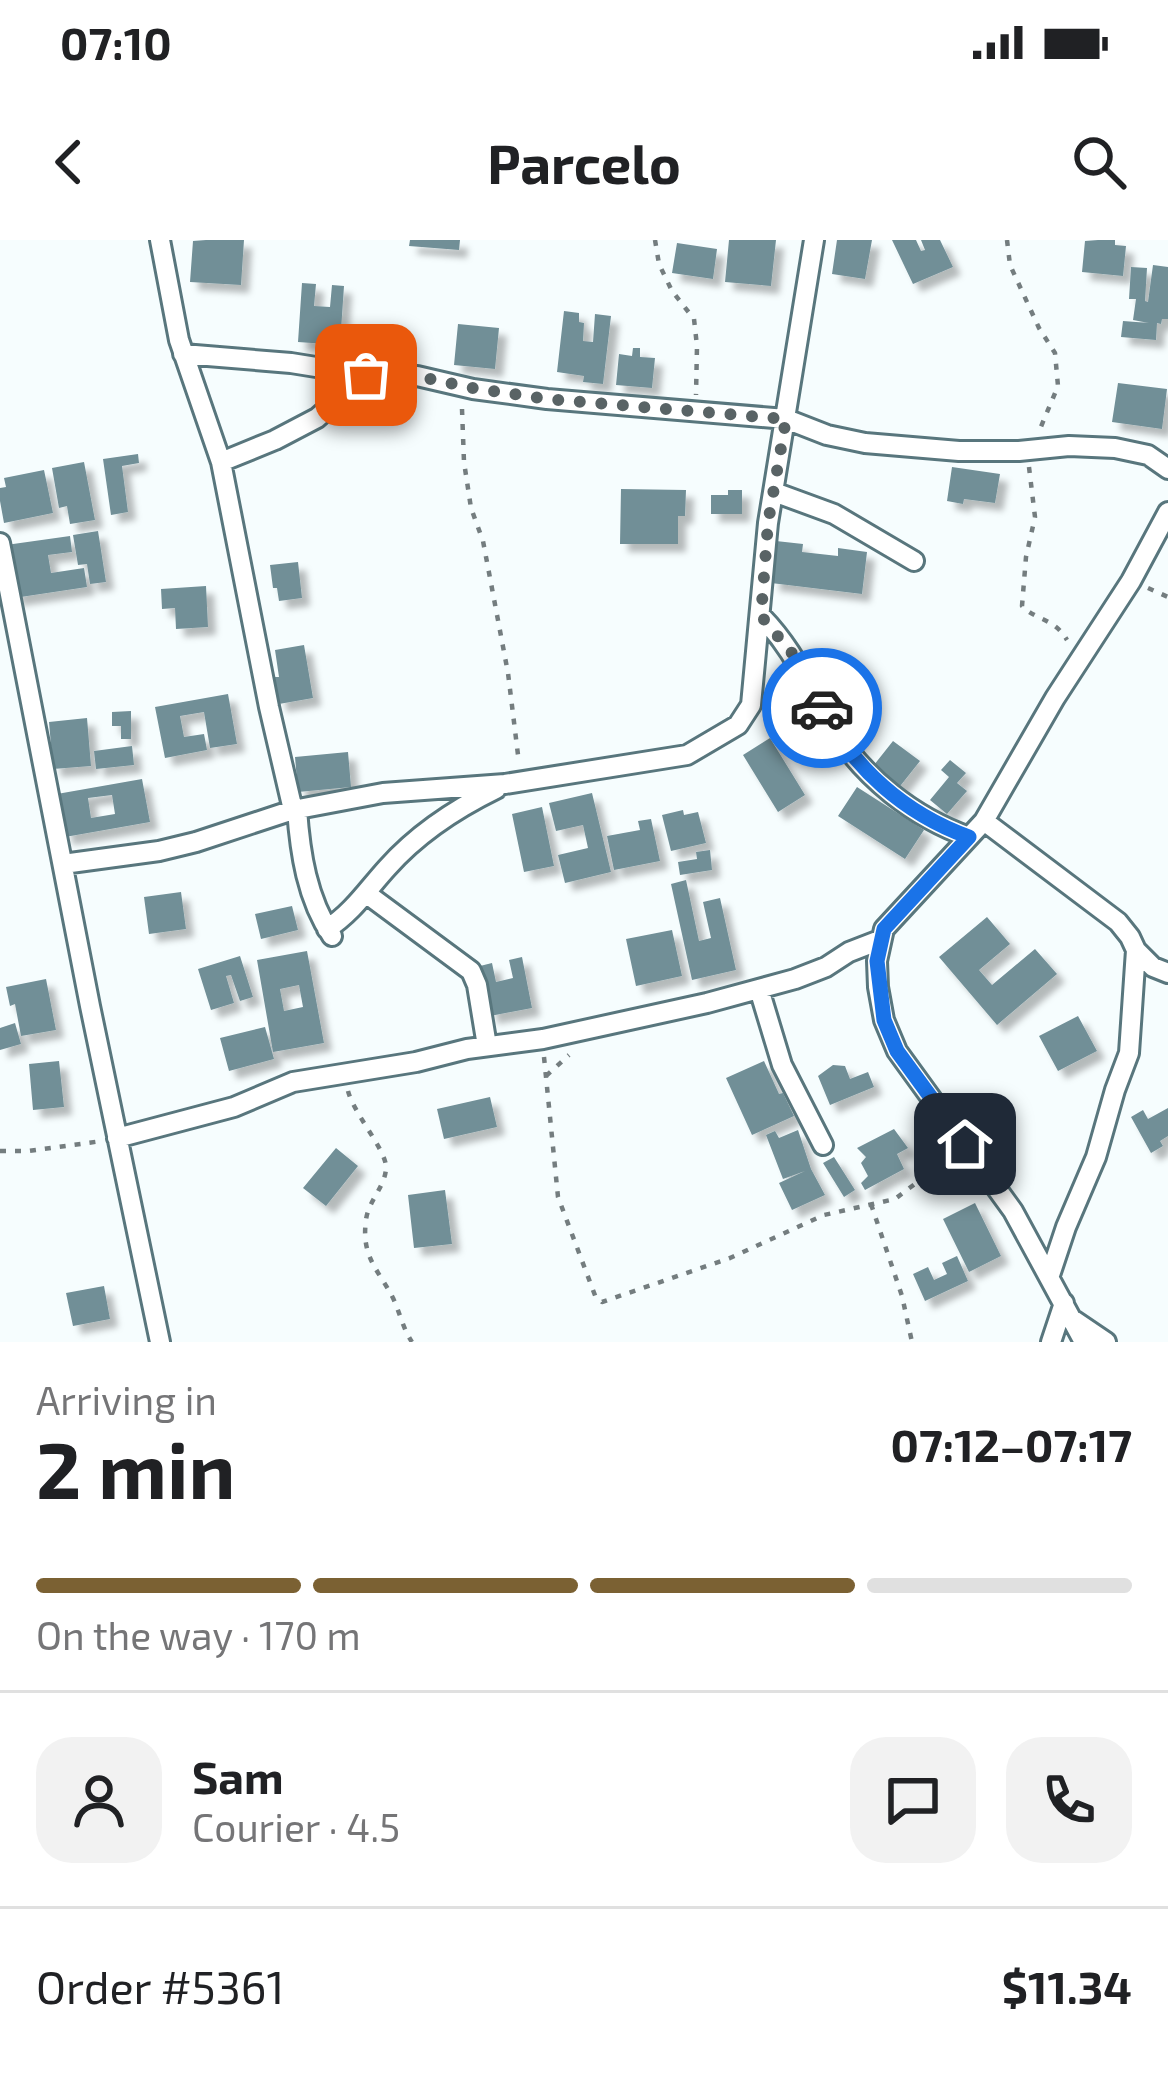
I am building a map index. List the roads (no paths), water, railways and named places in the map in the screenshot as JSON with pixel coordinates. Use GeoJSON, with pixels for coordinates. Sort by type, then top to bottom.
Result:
{"type":"FeatureCollection","features":[{"type":"Feature","properties":{"kind":"street"},"geometry":{"type":"LineString","coordinates":[[160,240],[183,355],[221,462],[309,886],[330,934],[429,828],[463,805],[513,783]]}},
{"type":"Feature","properties":{"kind":"street"},"geometry":{"type":"LineString","coordinates":[[63,864],[196,842],[295,809],[382,793],[513,783],[687,755],[738,725],[751,705],[768,523],[814,240]]}},
{"type":"Feature","properties":{"kind":"street"},"geometry":{"type":"LineString","coordinates":[[183,355],[417,376],[547,399],[786,419],[866,443],[959,451],[1069,446],[1136,450],[1168,469]]}},
{"type":"Feature","properties":{"kind":"street"},"geometry":{"type":"LineString","coordinates":[[221,462],[317,418],[366,375]]}},
{"type":"Feature","properties":{"kind":"street"},"geometry":{"type":"LineString","coordinates":[[774,492],[834,514],[914,561]]}},
{"type":"Feature","properties":{"kind":"street"},"geometry":{"type":"LineString","coordinates":[[1084,1342],[1013,1211],[897,1051],[884,1020],[877,974],[880,940],[884,929],[984,821],[1168,512]]}},
{"type":"Feature","properties":{"kind":"street"},"geometry":{"type":"LineString","coordinates":[[0,543],[160,1342]]}},
{"type":"Feature","properties":{"kind":"street"},"geometry":{"type":"LineString","coordinates":[[761,616],[796,658],[831,727],[866,772],[907,805],[969,837]]}},
{"type":"Feature","properties":{"kind":"street"},"geometry":{"type":"LineString","coordinates":[[984,821],[1118,922],[1136,950],[1168,974]]}},
{"type":"Feature","properties":{"kind":"street"},"geometry":{"type":"LineString","coordinates":[[367,894],[470,971],[477,985],[487,1046]]}},
{"type":"Feature","properties":{"kind":"street"},"geometry":{"type":"LineString","coordinates":[[117,1138],[234,1107],[293,1082],[543,1039],[759,989],[826,968],[849,952],[880,940]]}},
{"type":"Feature","properties":{"kind":"street"},"geometry":{"type":"LineString","coordinates":[[1050,1275],[1096,1157],[1129,1053],[1136,950]]}},
{"type":"Feature","properties":{"kind":"street"},"geometry":{"type":"LineString","coordinates":[[759,989],[782,1065],[823,1144]]}},
{"type":"Feature","properties":{"kind":"street"},"geometry":{"type":"LineString","coordinates":[[1051,1342],[1068,1311]]}},
{"type":"Feature","properties":{"kind":"street"},"geometry":{"type":"LineString","coordinates":[[1068,1311],[1106,1342]]}}]}
